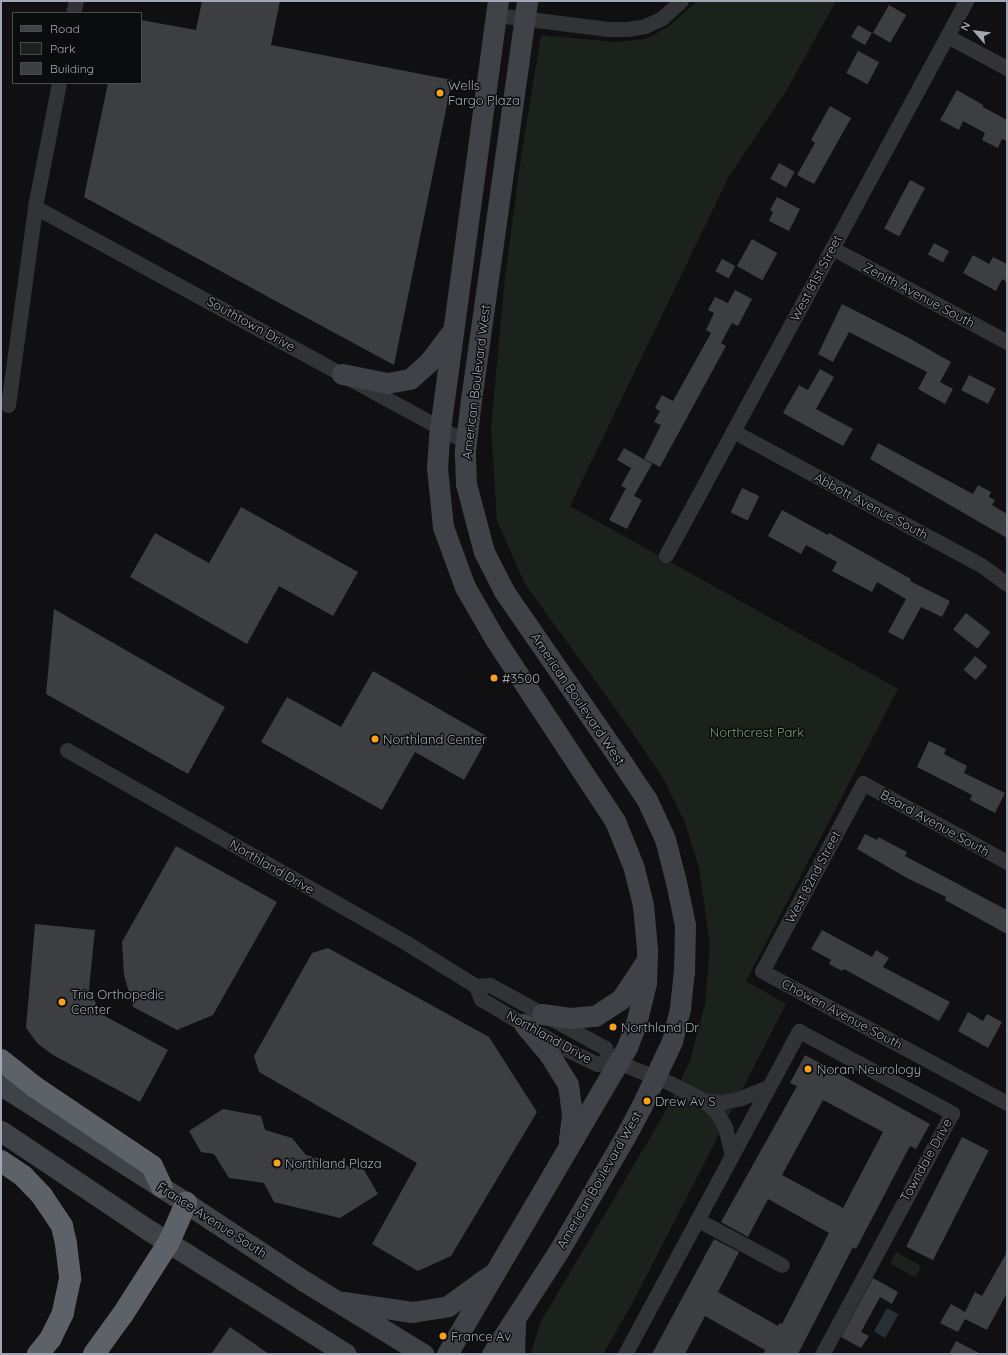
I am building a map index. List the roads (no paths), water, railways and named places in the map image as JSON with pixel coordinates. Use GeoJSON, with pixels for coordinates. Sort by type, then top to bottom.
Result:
{"type":"FeatureCollection","features":[{"type":"Feature","properties":{"kind":"highway"},"geometry":{"type":"LineString","coordinates":[[1,1060],[35,1087],[110,1136],[152,1166],[162,1187]]}},
{"type":"Feature","properties":{"kind":"highway"},"geometry":{"type":"LineString","coordinates":[[1,1161],[23,1176],[42,1196],[62,1226],[66,1244],[70,1279],[63,1313],[51,1338],[38,1354]]}},
{"type":"Feature","properties":{"kind":"highway"},"geometry":{"type":"LineString","coordinates":[[94,1354],[123,1314],[169,1242],[186,1202]]}},
{"type":"Feature","properties":{"kind":"main road"},"geometry":{"type":"LineString","coordinates":[[447,1354],[568,1149],[614,1061],[636,1024],[646,983],[647,944],[643,905],[634,868],[615,821],[495,639],[465,587],[443,527],[437,468],[440,429],[497,8]]}},
{"type":"Feature","properties":{"kind":"main road","name":"American Boulevard West"},"geometry":{"type":"LineString","coordinates":[[492,1354],[558,1252],[622,1144],[656,1077],[672,1041],[680,1008],[684,972],[685,925],[665,840],[647,800],[504,591],[484,552],[466,484],[466,442],[526,10]]}},
{"type":"Feature","properties":{"kind":"main road"},"geometry":{"type":"LineString","coordinates":[[342,374],[387,383],[410,379],[429,362],[454,328]]}},
{"type":"Feature","properties":{"kind":"main road"},"geometry":{"type":"LineString","coordinates":[[542,1014],[570,1018],[595,1016],[621,999],[646,961]]}},
{"type":"Feature","properties":{"kind":"main road"},"geometry":{"type":"LineString","coordinates":[[524,1024],[549,1054],[568,1085],[572,1115],[568,1149]]}},
{"type":"Feature","properties":{"kind":"main road","name":"France Avenue South"},"geometry":{"type":"LineString","coordinates":[[1,1086],[186,1202],[304,1281],[424,1354]]}},
{"type":"Feature","properties":{"kind":"main road"},"geometry":{"type":"LineString","coordinates":[[1,1131],[169,1242],[346,1354]]}},
{"type":"Feature","properties":{"kind":"main road"},"geometry":{"type":"LineString","coordinates":[[338,1301],[412,1312],[448,1306],[496,1271]]}},
{"type":"Feature","properties":{"kind":"main road"},"geometry":{"type":"LineString","coordinates":[[514,1354],[515,1320]]}},
{"type":"Feature","properties":{"kind":"main road"},"geometry":{"type":"LineString","coordinates":[[315,1335],[335,1354]]}},
{"type":"Feature","properties":{"kind":"street"},"geometry":{"type":"LineString","coordinates":[[73,12],[76,1]]}},
{"type":"Feature","properties":{"kind":"street"},"geometry":{"type":"LineString","coordinates":[[497,8],[526,10],[608,29],[627,29],[645,26],[662,18],[681,1]]}},
{"type":"Feature","properties":{"kind":"street","name":"West 81st Street"},"geometry":{"type":"LineString","coordinates":[[666,554],[966,1]]}},
{"type":"Feature","properties":{"kind":"street"},"geometry":{"type":"LineString","coordinates":[[947,36],[1007,68]]}},
{"type":"Feature","properties":{"kind":"street"},"geometry":{"type":"LineString","coordinates":[[8,405],[35,207],[59,84]]}},
{"type":"Feature","properties":{"kind":"street","name":"Southtown Drive"},"geometry":{"type":"LineString","coordinates":[[35,207],[466,442]]}},
{"type":"Feature","properties":{"kind":"street","name":"Zenith Avenue South"},"geometry":{"type":"LineString","coordinates":[[832,248],[1007,342]]}},
{"type":"Feature","properties":{"kind":"street","name":"Abbott Avenue South"},"geometry":{"type":"LineString","coordinates":[[732,431],[981,565],[1007,584]]}},
{"type":"Feature","properties":{"kind":"street","name":"Northland Drive"},"geometry":{"type":"LineString","coordinates":[[67,750],[408,944],[476,986],[482,999],[562,1048],[597,1064],[614,1061],[656,1077]]}},
{"type":"Feature","properties":{"kind":"street","name":"Beard Avenue South"},"geometry":{"type":"LineString","coordinates":[[863,783],[1007,862]]}},
{"type":"Feature","properties":{"kind":"street","name":"West 82nd Street"},"geometry":{"type":"LineString","coordinates":[[762,971],[863,783]]}},
{"type":"Feature","properties":{"kind":"street","name":"Chowen Avenue South"},"geometry":{"type":"LineString","coordinates":[[762,971],[1007,1103]]}},
{"type":"Feature","properties":{"kind":"street","name":"Northland Drive"},"geometry":{"type":"LineString","coordinates":[[476,986],[490,985],[605,1048],[614,1061]]}},
{"type":"Feature","properties":{"kind":"street","name":"Towndale Drive"},"geometry":{"type":"LineString","coordinates":[[625,1354],[798,1031],[952,1112],[822,1354]]}},
{"type":"Feature","properties":{"kind":"street"},"geometry":{"type":"LineString","coordinates":[[656,1077],[705,1101],[717,1113],[725,1127],[732,1156]]}},
{"type":"Feature","properties":{"kind":"street"},"geometry":{"type":"LineString","coordinates":[[705,1101],[722,1102],[741,1098],[768,1087]]}},
{"type":"Feature","properties":{"kind":"street"},"geometry":{"type":"LineString","coordinates":[[698,1220],[782,1265]]}},
{"type":"Feature","properties":{"kind":"place","name":"Wells Fargo Plaza"},"geometry":{"type":"Point","coordinates":[440,93]}},
{"type":"Feature","properties":{"kind":"place","name":"#3500"},"geometry":{"type":"Point","coordinates":[494,678]}},
{"type":"Feature","properties":{"kind":"place","name":"Northland Center"},"geometry":{"type":"Point","coordinates":[375,739]}},
{"type":"Feature","properties":{"kind":"place","name":"Tria Orthopedic Center"},"geometry":{"type":"Point","coordinates":[62,1002]}},
{"type":"Feature","properties":{"kind":"place","name":"Northland Dr"},"geometry":{"type":"Point","coordinates":[613,1027]}},
{"type":"Feature","properties":{"kind":"place","name":"Noran Neurology"},"geometry":{"type":"Point","coordinates":[808,1069]}},
{"type":"Feature","properties":{"kind":"place","name":"Drew Av S"},"geometry":{"type":"Point","coordinates":[647,1101]}},
{"type":"Feature","properties":{"kind":"place","name":"Northland Plaza"},"geometry":{"type":"Point","coordinates":[277,1163]}},
{"type":"Feature","properties":{"kind":"place","name":"France Av"},"geometry":{"type":"Point","coordinates":[443,1336]}},
{"type":"Feature","properties":{"kind":"park label","name":"Northcrest Park"},"geometry":{"type":"Point","coordinates":[757,732]}}]}
